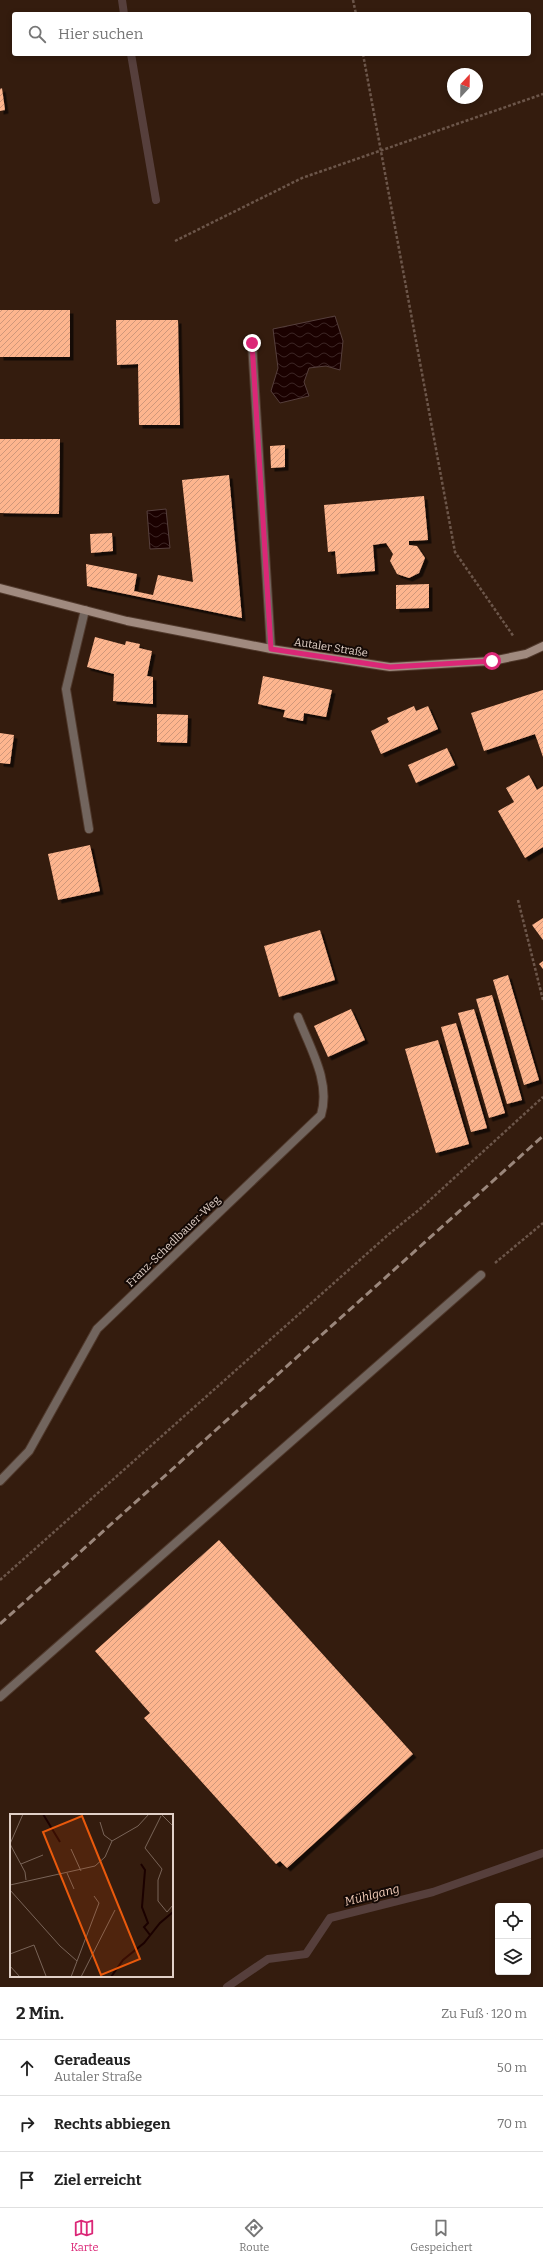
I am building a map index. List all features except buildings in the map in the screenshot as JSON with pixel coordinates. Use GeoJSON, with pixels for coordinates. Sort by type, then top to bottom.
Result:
{"type":"FeatureCollection","features":[{"type":"Feature","properties":{"kind":"main road","name":"Autaler Straße"},"geometry":{"type":"LineString","coordinates":[[0,588],[127,621],[271,649],[390,667],[470,663],[526,654],[543,646]]}},
{"type":"Feature","properties":{"kind":"street"},"geometry":{"type":"LineString","coordinates":[[252,343],[271,649]]}},
{"type":"Feature","properties":{"kind":"street"},"geometry":{"type":"LineString","coordinates":[[85,610],[66,689],[89,829]]}},
{"type":"Feature","properties":{"kind":"street","name":"Franz-Schedlbauer-Weg"},"geometry":{"type":"LineString","coordinates":[[0,1481],[29,1451],[96,1328],[321,1115],[325,1101],[324,1086],[298,1017]]}},
{"type":"Feature","properties":{"kind":"street"},"geometry":{"type":"LineString","coordinates":[[0,1697],[481,1275]]}},
{"type":"Feature","properties":{"kind":"path"},"geometry":{"type":"LineString","coordinates":[[353,0],[356,12]]}},
{"type":"Feature","properties":{"kind":"path"},"geometry":{"type":"LineString","coordinates":[[363,56],[380,151],[434,428],[455,552],[526,654]]}},
{"type":"Feature","properties":{"kind":"path"},"geometry":{"type":"LineString","coordinates":[[175,241],[302,178],[543,94]]}},
{"type":"Feature","properties":{"kind":"path"},"geometry":{"type":"LineString","coordinates":[[518,900],[543,1000]]}},
{"type":"Feature","properties":{"kind":"path"},"geometry":{"type":"LineString","coordinates":[[0,1580],[240,1366],[420,1209],[543,1097]]}},
{"type":"Feature","properties":{"kind":"path"},"geometry":{"type":"LineString","coordinates":[[481,1275],[543,1223]]}},
{"type":"Feature","properties":{"kind":"water"},"geometry":{"type":"Polygon","coordinates":[[[335,316],[343,341],[340,370],[326,366],[309,368],[304,382],[309,396],[280,403],[271,391],[278,368],[273,329],[335,316]]]}},
{"type":"Feature","properties":{"kind":"water"},"geometry":{"type":"Polygon","coordinates":[[[166,509],[170,548],[150,549],[147,511],[166,509]]]}},
{"type":"Feature","properties":{"kind":"waterway"},"geometry":{"type":"LineString","coordinates":[[122,0],[124,12]]}},
{"type":"Feature","properties":{"kind":"waterway"},"geometry":{"type":"LineString","coordinates":[[131,56],[156,200]]}},
{"type":"Feature","properties":{"kind":"waterway","name":"Mühlgang"},"geometry":{"type":"LineString","coordinates":[[227,1987],[268,1959],[306,1954],[330,1918],[433,1892],[543,1853]]}},
{"type":"Feature","properties":{"kind":"railway"},"geometry":{"type":"LineString","coordinates":[[0,1624],[543,1136]]}},
{"type":"Feature","properties":{"kind":"route"},"geometry":{"type":"LineString","coordinates":[[252,343],[271,649],[390,667],[492,661]]}}]}
